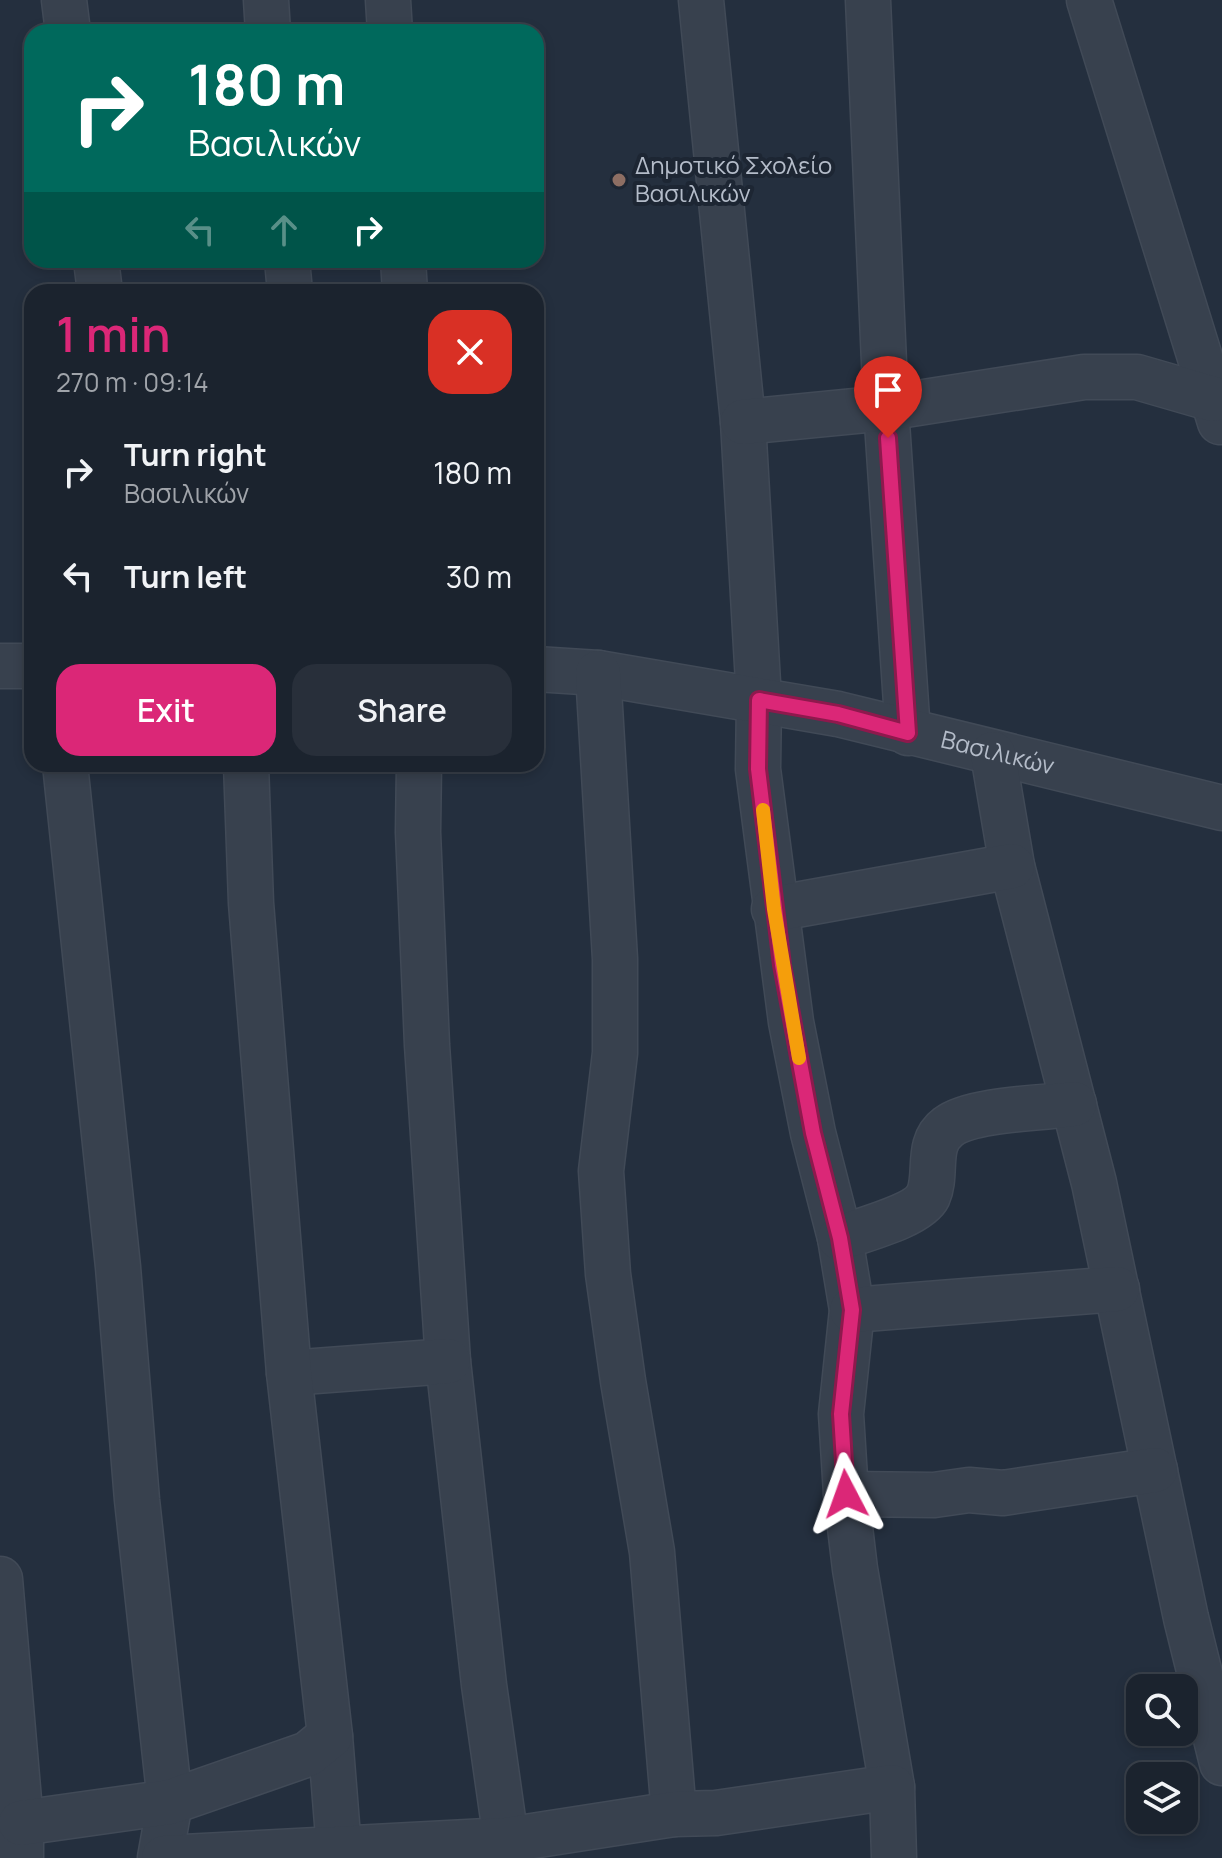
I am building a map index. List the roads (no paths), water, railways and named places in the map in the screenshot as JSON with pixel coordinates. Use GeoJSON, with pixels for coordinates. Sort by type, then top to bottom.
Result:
{"type":"FeatureCollection","features":[{"type":"Feature","properties":{"kind":"street"},"geometry":{"type":"LineString","coordinates":[[64,0],[67,24]]}},
{"type":"Feature","properties":{"kind":"street"},"geometry":{"type":"LineString","coordinates":[[266,0],[268,24]]}},
{"type":"Feature","properties":{"kind":"street"},"geometry":{"type":"LineString","coordinates":[[388,0],[390,24]]}},
{"type":"Feature","properties":{"kind":"street"},"geometry":{"type":"LineString","coordinates":[[701,0],[743,422],[759,700],[758,769],[774,909],[811,1119],[840,1238],[852,1310],[841,1414],[846,1494],[892,1787],[894,1858]]}},
{"type":"Feature","properties":{"kind":"street"},"geometry":{"type":"LineString","coordinates":[[868,0],[886,408],[908,733]]}},
{"type":"Feature","properties":{"kind":"street"},"geometry":{"type":"LineString","coordinates":[[1089,0],[1218,413]]}},
{"type":"Feature","properties":{"kind":"street"},"geometry":{"type":"LineString","coordinates":[[743,422],[886,408],[1084,377],[1137,377],[1218,413]]}},
{"type":"Feature","properties":{"kind":"street"},"geometry":{"type":"LineString","coordinates":[[0,666],[24,666]]}},
{"type":"Feature","properties":{"kind":"street","name":"Βασιλικών"},"geometry":{"type":"LineString","coordinates":[[544,670],[598,673],[838,714],[1222,808]]}},
{"type":"Feature","properties":{"kind":"street"},"geometry":{"type":"LineString","coordinates":[[598,673],[615,959],[615,1053],[601,1171],[608,1274],[652,1552],[674,1814]]}},
{"type":"Feature","properties":{"kind":"street"},"geometry":{"type":"LineString","coordinates":[[993,754],[1012,866],[1074,1104],[1222,1763]]}},
{"type":"Feature","properties":{"kind":"street"},"geometry":{"type":"LineString","coordinates":[[66,772],[118,1267],[137,1500],[170,1802],[162,1858],[506,1840],[674,1814],[716,1813],[892,1787]]}},
{"type":"Feature","properties":{"kind":"street"},"geometry":{"type":"LineString","coordinates":[[246,772],[251,903],[289,1373],[330,1736],[339,1849]]}},
{"type":"Feature","properties":{"kind":"street"},"geometry":{"type":"LineString","coordinates":[[419,772],[418,832],[427,1045],[448,1361],[484,1685],[506,1840]]}},
{"type":"Feature","properties":{"kind":"street"},"geometry":{"type":"LineString","coordinates":[[774,909],[1012,866]]}},
{"type":"Feature","properties":{"kind":"street"},"geometry":{"type":"LineString","coordinates":[[840,1238],[914,1210],[928,1195],[934,1145],[946,1128],[962,1118],[1074,1104]]}},
{"type":"Feature","properties":{"kind":"street"},"geometry":{"type":"LineString","coordinates":[[852,1310],[1117,1289]]}},
{"type":"Feature","properties":{"kind":"street"},"geometry":{"type":"LineString","coordinates":[[289,1373],[448,1361]]}},
{"type":"Feature","properties":{"kind":"street"},"geometry":{"type":"LineString","coordinates":[[846,1494],[934,1495],[969,1490],[1003,1493],[1155,1470]]}},
{"type":"Feature","properties":{"kind":"street"},"geometry":{"type":"LineString","coordinates":[[0,1579],[21,1841],[170,1802],[308,1754],[330,1736]]}},
{"type":"Feature","properties":{"kind":"place","name":"Δημοτικό Σχολείο Βασιλικών"},"geometry":{"type":"Point","coordinates":[619,180]}}]}
